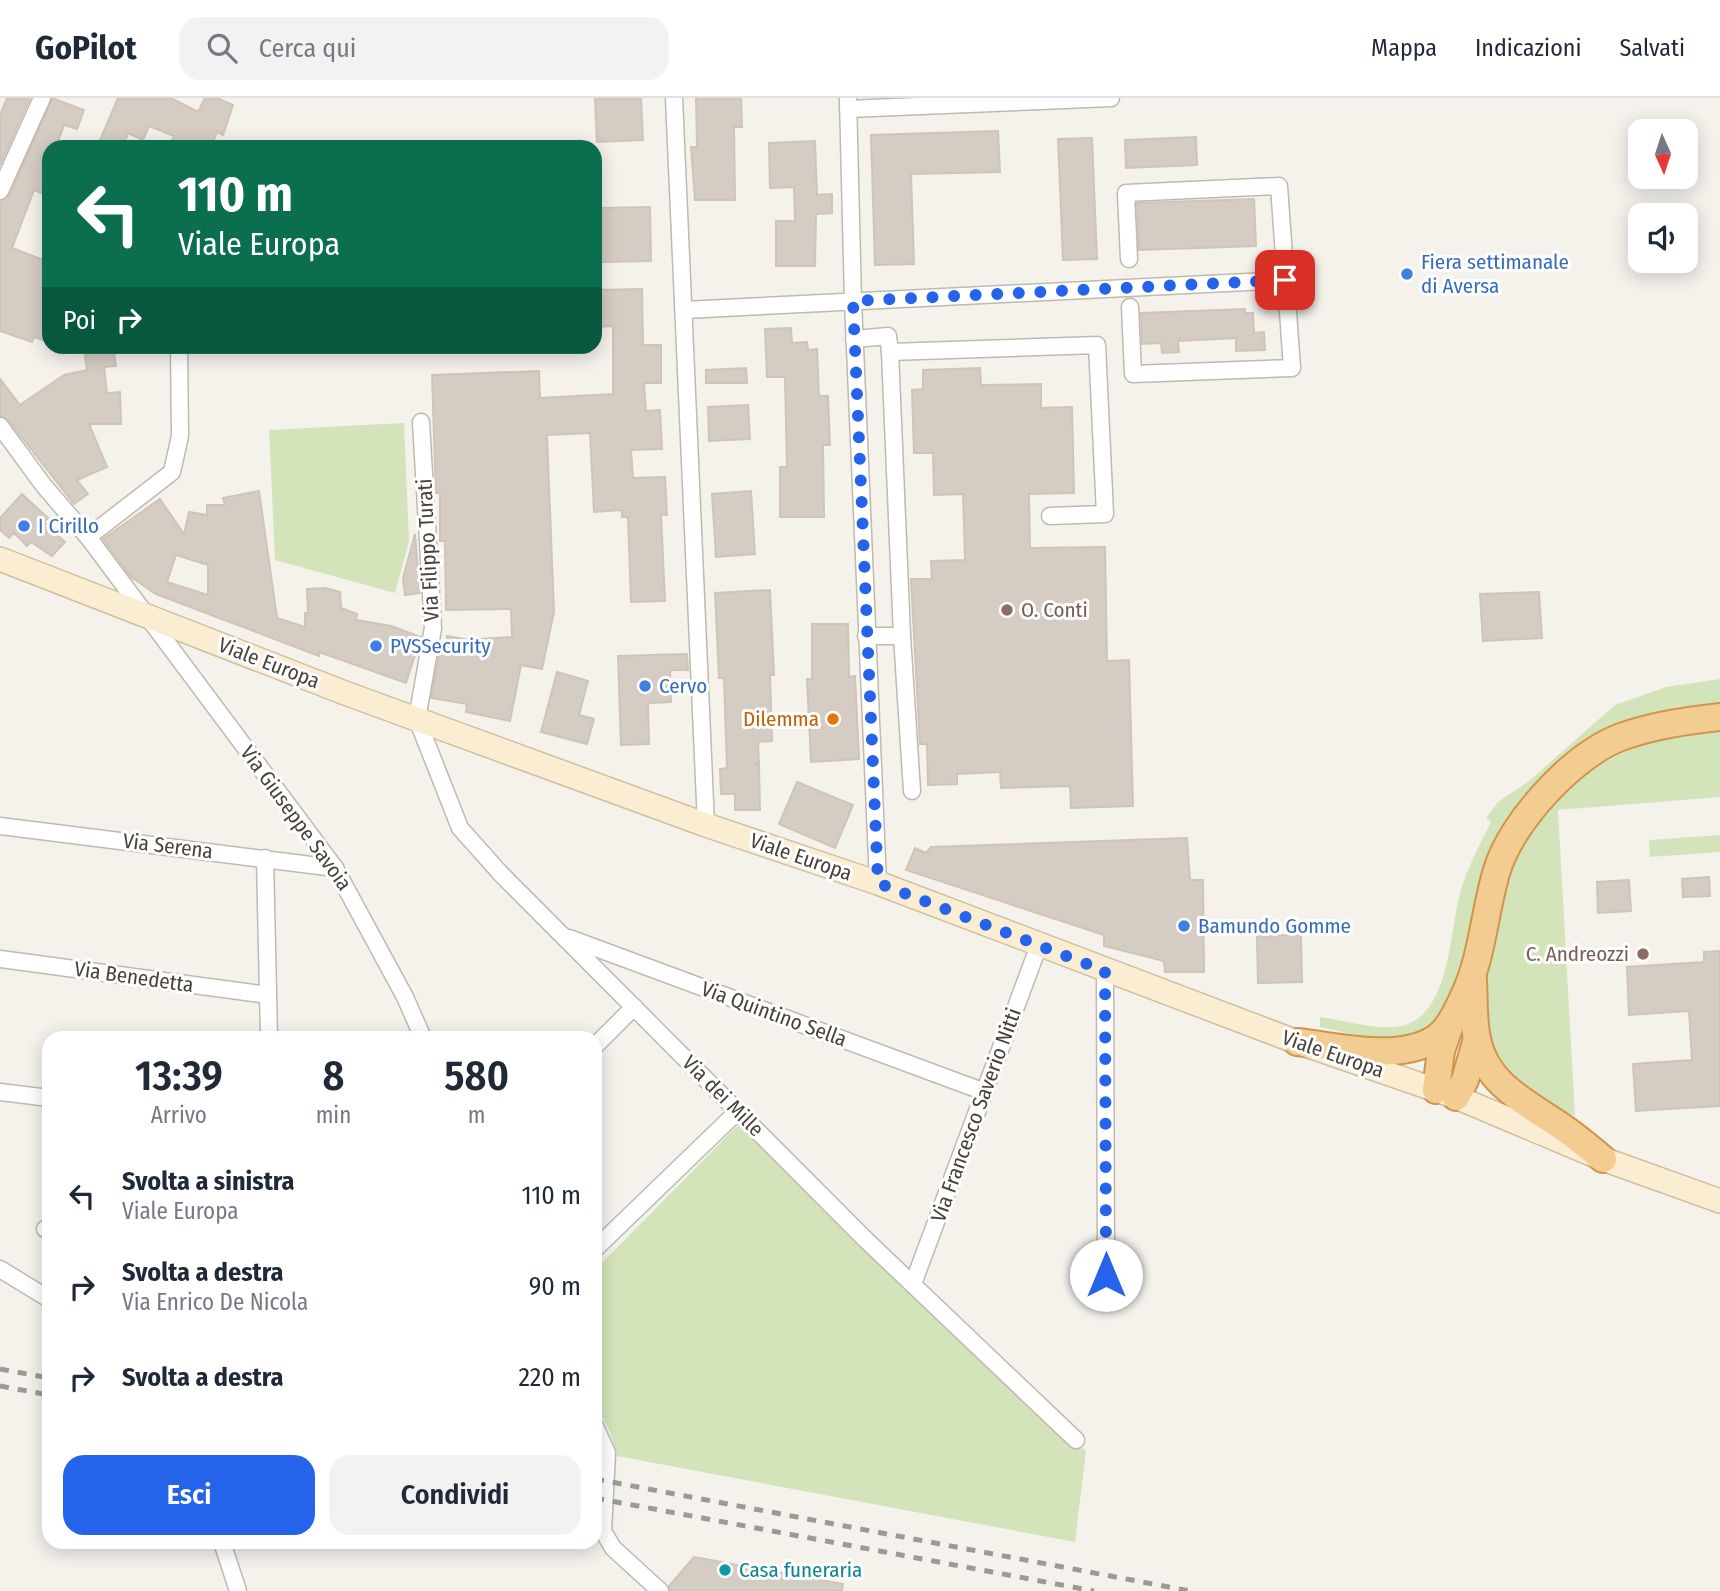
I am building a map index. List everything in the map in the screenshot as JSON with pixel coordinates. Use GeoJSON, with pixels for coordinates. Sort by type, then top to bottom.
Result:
{"type":"FeatureCollection","features":[{"type":"Feature","properties":{"kind":"highway"},"geometry":{"type":"LineString","coordinates":[[1446,1093],[1441,1051],[1450,1024],[1473,978],[1497,868],[1511,838],[1559,779],[1619,738],[1666,724],[1720,717]]}},
{"type":"Feature","properties":{"kind":"highway"},"geometry":{"type":"LineString","coordinates":[[1446,1093],[1472,1063],[1477,1040],[1473,978]]}},
{"type":"Feature","properties":{"kind":"highway"},"geometry":{"type":"LineString","coordinates":[[1297,1042],[1404,1050],[1434,1040],[1450,1024]]}},
{"type":"Feature","properties":{"kind":"highway"},"geometry":{"type":"LineString","coordinates":[[1477,1040],[1485,1062],[1495,1077],[1519,1100],[1564,1128],[1603,1158]]}},
{"type":"Feature","properties":{"kind":"main road","name":"Viale Europa"},"geometry":{"type":"LineString","coordinates":[[0,559],[417,719],[706,825],[878,883],[1297,1042],[1446,1093],[1603,1158],[1720,1201]]}},
{"type":"Feature","properties":{"kind":"street"},"geometry":{"type":"LineString","coordinates":[[0,191],[42,98]]}},
{"type":"Feature","properties":{"kind":"street"},"geometry":{"type":"LineString","coordinates":[[674,98],[706,825]]}},
{"type":"Feature","properties":{"kind":"street"},"geometry":{"type":"LineString","coordinates":[[878,883],[854,339],[848,104],[1111,98]]}},
{"type":"Feature","properties":{"kind":"street"},"geometry":{"type":"LineString","coordinates":[[1129,259],[1126,193],[1279,186],[1292,368],[1133,374],[1130,307]]}},
{"type":"Feature","properties":{"kind":"street"},"geometry":{"type":"LineString","coordinates":[[684,310],[1285,280]]}},
{"type":"Feature","properties":{"kind":"street"},"geometry":{"type":"LineString","coordinates":[[854,339],[888,336],[912,791]]}},
{"type":"Feature","properties":{"kind":"street"},"geometry":{"type":"LineString","coordinates":[[890,352],[1097,345],[1105,514],[1050,516]]}},
{"type":"Feature","properties":{"kind":"street"},"geometry":{"type":"LineString","coordinates":[[88,537],[172,472],[180,436],[179,354]]}},
{"type":"Feature","properties":{"kind":"street","name":"Via Filippo Turati"},"geometry":{"type":"LineString","coordinates":[[417,719],[433,628],[421,422]]}},
{"type":"Feature","properties":{"kind":"street","name":"Via Giuseppe Savoia"},"geometry":{"type":"LineString","coordinates":[[0,426],[287,799],[335,868],[399,986],[420,1031]]}},
{"type":"Feature","properties":{"kind":"street"},"geometry":{"type":"LineString","coordinates":[[866,636],[902,636]]}},
{"type":"Feature","properties":{"kind":"street","name":"Via dei Mille"},"geometry":{"type":"LineString","coordinates":[[417,719],[460,828],[563,936],[738,1111],[1076,1440]]}},
{"type":"Feature","properties":{"kind":"street","name":"Via Serena"},"geometry":{"type":"LineString","coordinates":[[0,826],[335,868]]}},
{"type":"Feature","properties":{"kind":"street"},"geometry":{"type":"LineString","coordinates":[[265,858],[269,1031]]}},
{"type":"Feature","properties":{"kind":"street","name":"Via Quintino Sella"},"geometry":{"type":"LineString","coordinates":[[563,936],[985,1092]]}},
{"type":"Feature","properties":{"kind":"street","name":"Via Francesco Saverio Nitti"},"geometry":{"type":"LineString","coordinates":[[913,1284],[1040,945]]}},
{"type":"Feature","properties":{"kind":"street","name":"Via Benedetta"},"geometry":{"type":"LineString","coordinates":[[0,959],[268,995]]}},
{"type":"Feature","properties":{"kind":"street"},"geometry":{"type":"LineString","coordinates":[[1105,971],[1106,1275]]}},
{"type":"Feature","properties":{"kind":"street"},"geometry":{"type":"LineString","coordinates":[[602,1039],[634,1007]]}},
{"type":"Feature","properties":{"kind":"street"},"geometry":{"type":"LineString","coordinates":[[0,1092],[42,1097]]}},
{"type":"Feature","properties":{"kind":"street"},"geometry":{"type":"LineString","coordinates":[[602,1242],[738,1111]]}},
{"type":"Feature","properties":{"kind":"street"},"geometry":{"type":"LineString","coordinates":[[0,1269],[42,1295]]}},
{"type":"Feature","properties":{"kind":"street"},"geometry":{"type":"LineString","coordinates":[[602,1442],[607,1453],[603,1531],[613,1548],[660,1591]]}},
{"type":"Feature","properties":{"kind":"street"},"geometry":{"type":"LineString","coordinates":[[224,1549],[238,1591]]}},
{"type":"Feature","properties":{"kind":"green space"},"geometry":{"type":"Polygon","coordinates":[[[404,423],[409,541],[395,593],[275,560],[269,430],[404,423]]]}},
{"type":"Feature","properties":{"kind":"green space"},"geometry":{"type":"Polygon","coordinates":[[[1720,679],[1720,703],[1676,707],[1634,719],[1598,739],[1491,852],[1477,888],[1459,988],[1430,1031],[1383,1041],[1320,1027],[1320,1017],[1367,1026],[1395,1027],[1413,1022],[1426,1011],[1436,995],[1449,955],[1462,887],[1491,822],[1486,818],[1498,802],[1529,781],[1615,705],[1666,687],[1720,679]]]}},
{"type":"Feature","properties":{"kind":"green space"},"geometry":{"type":"Polygon","coordinates":[[[1720,728],[1720,797],[1558,810],[1575,1116],[1551,1106],[1519,1086],[1502,1069],[1488,1039],[1484,1014],[1488,956],[1509,872],[1522,844],[1539,819],[1566,790],[1601,764],[1657,740],[1720,728]]]}},
{"type":"Feature","properties":{"kind":"green space"},"geometry":{"type":"Polygon","coordinates":[[[1720,835],[1720,852],[1650,857],[1649,840],[1720,835]]]}},
{"type":"Feature","properties":{"kind":"green space"},"geometry":{"type":"Polygon","coordinates":[[[737,1126],[745,1128],[971,1349],[1086,1451],[1075,1542],[617,1456],[611,1434],[602,1417],[602,1263],[737,1126]]]}},
{"type":"Feature","properties":{"kind":"building"},"geometry":{"type":"Polygon","coordinates":[[[7,98],[30,98],[0,165],[0,115],[7,98]]]}},
{"type":"Feature","properties":{"kind":"building"},"geometry":{"type":"Polygon","coordinates":[[[52,98],[84,110],[77,129],[64,125],[59,140],[42,140],[42,193],[34,190],[12,248],[42,259],[42,340],[34,337],[32,342],[0,331],[0,201],[10,195],[52,98]]]}},
{"type":"Feature","properties":{"kind":"building"},"geometry":{"type":"Polygon","coordinates":[[[118,98],[171,98],[198,112],[205,98],[217,98],[233,105],[223,135],[217,132],[214,140],[172,140],[174,136],[149,126],[143,140],[128,133],[126,140],[100,140],[118,98]]]}},
{"type":"Feature","properties":{"kind":"building"},"geometry":{"type":"Polygon","coordinates":[[[595,98],[641,98],[643,140],[597,140],[595,98]]]}},
{"type":"Feature","properties":{"kind":"building"},"geometry":{"type":"Polygon","coordinates":[[[696,98],[741,98],[742,127],[734,127],[735,200],[695,200],[691,147],[697,147],[696,98]]]}},
{"type":"Feature","properties":{"kind":"building"},"geometry":{"type":"Polygon","coordinates":[[[998,131],[1000,172],[911,174],[914,264],[875,265],[871,135],[998,131]]]}},
{"type":"Feature","properties":{"kind":"building"},"geometry":{"type":"Polygon","coordinates":[[[1196,137],[1197,165],[1126,168],[1125,140],[1196,137]]]}},
{"type":"Feature","properties":{"kind":"building"},"geometry":{"type":"Polygon","coordinates":[[[1092,138],[1097,259],[1063,260],[1058,139],[1092,138]]]}},
{"type":"Feature","properties":{"kind":"building"},"geometry":{"type":"Polygon","coordinates":[[[815,141],[817,195],[832,194],[832,213],[816,214],[815,266],[776,266],[776,221],[795,221],[794,187],[770,188],[769,143],[815,141]]]}},
{"type":"Feature","properties":{"kind":"building"},"geometry":{"type":"Polygon","coordinates":[[[1254,199],[1256,246],[1139,250],[1137,203],[1254,199]]]}},
{"type":"Feature","properties":{"kind":"building"},"geometry":{"type":"Polygon","coordinates":[[[650,207],[651,261],[602,262],[602,208],[650,207]]]}},
{"type":"Feature","properties":{"kind":"building"},"geometry":{"type":"Polygon","coordinates":[[[642,289],[643,345],[661,345],[661,383],[644,383],[646,411],[660,410],[662,449],[631,450],[633,478],[665,477],[667,515],[661,515],[665,601],[631,602],[628,517],[622,517],[622,510],[594,512],[590,433],[547,435],[554,612],[542,669],[521,665],[510,721],[466,712],[467,704],[431,698],[440,650],[447,650],[447,636],[480,642],[480,639],[512,637],[511,609],[446,610],[445,541],[440,541],[440,493],[436,493],[432,375],[539,371],[540,398],[613,394],[613,326],[602,327],[602,290],[642,289]]]}},
{"type":"Feature","properties":{"kind":"building"},"geometry":{"type":"Polygon","coordinates":[[[1245,309],[1245,313],[1253,313],[1254,333],[1264,332],[1265,350],[1236,351],[1236,338],[1178,341],[1179,352],[1162,353],[1161,343],[1142,344],[1141,313],[1245,309]]]}},
{"type":"Feature","properties":{"kind":"building"},"geometry":{"type":"Polygon","coordinates":[[[791,328],[792,343],[807,342],[808,350],[817,349],[819,396],[828,396],[830,445],[823,445],[824,517],[780,517],[780,467],[787,467],[785,377],[767,377],[765,329],[791,328]]]}},
{"type":"Feature","properties":{"kind":"building"},"geometry":{"type":"Polygon","coordinates":[[[85,354],[114,354],[116,366],[104,367],[107,393],[120,392],[121,424],[89,424],[107,467],[77,480],[88,494],[74,504],[8,420],[0,416],[0,379],[20,405],[64,375],[87,370],[85,354]]]}},
{"type":"Feature","properties":{"kind":"building"},"geometry":{"type":"Polygon","coordinates":[[[746,368],[747,383],[706,383],[706,370],[746,368]]]}},
{"type":"Feature","properties":{"kind":"building"},"geometry":{"type":"Polygon","coordinates":[[[980,368],[981,385],[1041,384],[1041,408],[1072,407],[1074,493],[1029,494],[1030,548],[1105,547],[1107,661],[1129,660],[1133,806],[1071,808],[1070,786],[1001,788],[1000,772],[957,774],[957,784],[928,785],[927,744],[920,744],[911,579],[932,579],[931,561],[965,560],[963,494],[934,495],[933,453],[914,453],[912,390],[923,389],[923,370],[980,368]]]}},
{"type":"Feature","properties":{"kind":"building"},"geometry":{"type":"Polygon","coordinates":[[[748,405],[750,439],[709,441],[708,407],[748,405]]]}},
{"type":"Feature","properties":{"kind":"building"},"geometry":{"type":"Polygon","coordinates":[[[259,491],[277,618],[305,627],[305,613],[308,613],[307,589],[325,588],[340,592],[341,608],[357,614],[356,620],[391,626],[421,637],[406,683],[319,652],[319,656],[156,594],[131,577],[103,539],[160,499],[184,534],[189,512],[207,515],[207,505],[225,505],[223,498],[259,491]],[[176,555],[167,582],[208,595],[208,565],[176,555]]]}},
{"type":"Feature","properties":{"kind":"building"},"geometry":{"type":"Polygon","coordinates":[[[751,491],[755,554],[716,557],[712,494],[751,491]]]}},
{"type":"Feature","properties":{"kind":"building","name":"I Cirillo"},"geometry":{"type":"Polygon","coordinates":[[[22,494],[48,518],[44,522],[65,542],[52,556],[31,542],[27,546],[14,533],[9,538],[0,530],[0,518],[22,494]]]}},
{"type":"Feature","properties":{"kind":"building"},"geometry":{"type":"Polygon","coordinates":[[[415,534],[420,593],[405,595],[403,578],[415,534]]]}},
{"type":"Feature","properties":{"kind":"building"},"geometry":{"type":"Polygon","coordinates":[[[770,590],[774,675],[770,675],[772,741],[758,742],[759,764],[755,764],[759,766],[760,810],[735,810],[735,794],[721,794],[720,769],[727,768],[724,678],[719,678],[715,593],[770,590]]]}},
{"type":"Feature","properties":{"kind":"building"},"geometry":{"type":"Polygon","coordinates":[[[1539,592],[1542,638],[1483,641],[1480,594],[1539,592]]]}},
{"type":"Feature","properties":{"kind":"building","name":"Dilemma"},"geometry":{"type":"Polygon","coordinates":[[[812,624],[848,624],[849,677],[855,676],[859,759],[811,762],[807,679],[812,679],[812,624]]]}},
{"type":"Feature","properties":{"kind":"building","name":"Cervo"},"geometry":{"type":"Polygon","coordinates":[[[687,654],[688,670],[670,670],[671,702],[648,703],[649,744],[621,745],[618,656],[687,654]]]}},
{"type":"Feature","properties":{"kind":"building"},"geometry":{"type":"Polygon","coordinates":[[[557,672],[588,681],[579,715],[594,719],[587,744],[541,732],[557,672]]]}},
{"type":"Feature","properties":{"kind":"building"},"geometry":{"type":"Polygon","coordinates":[[[797,782],[853,805],[835,848],[779,824],[797,782]]]}},
{"type":"Feature","properties":{"kind":"building"},"geometry":{"type":"Polygon","coordinates":[[[1187,838],[1190,880],[1203,880],[1204,972],[1165,972],[1164,961],[1104,946],[1104,935],[906,870],[915,848],[926,853],[931,847],[1187,838]]]}},
{"type":"Feature","properties":{"kind":"building"},"geometry":{"type":"Polygon","coordinates":[[[1709,877],[1710,896],[1683,897],[1682,879],[1709,877]]]}},
{"type":"Feature","properties":{"kind":"building"},"geometry":{"type":"Polygon","coordinates":[[[1629,880],[1631,911],[1598,913],[1597,882],[1629,880]]]}},
{"type":"Feature","properties":{"kind":"building"},"geometry":{"type":"Polygon","coordinates":[[[1301,935],[1302,982],[1258,983],[1257,936],[1301,935]]]}},
{"type":"Feature","properties":{"kind":"building"},"geometry":{"type":"Polygon","coordinates":[[[1720,951],[1720,1106],[1636,1111],[1633,1064],[1692,1060],[1689,1011],[1629,1015],[1627,967],[1704,962],[1704,952],[1720,951]]]}},
{"type":"Feature","properties":{"kind":"building","name":"Casa funeraria"},"geometry":{"type":"Polygon","coordinates":[[[694,1557],[843,1584],[842,1591],[670,1591],[669,1586],[694,1557]]]}},
{"type":"Feature","properties":{"kind":"railway"},"geometry":{"type":"LineString","coordinates":[[0,1369],[42,1377]]}},
{"type":"Feature","properties":{"kind":"railway"},"geometry":{"type":"LineString","coordinates":[[0,1386],[42,1394]]}},
{"type":"Feature","properties":{"kind":"railway"},"geometry":{"type":"LineString","coordinates":[[602,1480],[1190,1591]]}},
{"type":"Feature","properties":{"kind":"railway"},"geometry":{"type":"LineString","coordinates":[[602,1499],[1094,1591]]}},
{"type":"Feature","properties":{"kind":"place","name":"Fiera settimanale di Aversa"},"geometry":{"type":"Point","coordinates":[1407,274]}},
{"type":"Feature","properties":{"kind":"place","name":"I Cirillo"},"geometry":{"type":"Point","coordinates":[24,526]}},
{"type":"Feature","properties":{"kind":"place","name":"O. Conti"},"geometry":{"type":"Point","coordinates":[1007,610]}},
{"type":"Feature","properties":{"kind":"place","name":"PVSSecurity"},"geometry":{"type":"Point","coordinates":[376,646]}},
{"type":"Feature","properties":{"kind":"place","name":"Cervo"},"geometry":{"type":"Point","coordinates":[645,686]}},
{"type":"Feature","properties":{"kind":"place","name":"Dilemma"},"geometry":{"type":"Point","coordinates":[833,719]}},
{"type":"Feature","properties":{"kind":"place","name":"Bamundo Gomme"},"geometry":{"type":"Point","coordinates":[1184,926]}},
{"type":"Feature","properties":{"kind":"place","name":"C. Andreozzi"},"geometry":{"type":"Point","coordinates":[1643,954]}},
{"type":"Feature","properties":{"kind":"place","name":"Casa funeraria"},"geometry":{"type":"Point","coordinates":[725,1570]}},
{"type":"Feature","properties":{"kind":"route"},"geometry":{"type":"LineString","coordinates":[[1106,1275],[1105,971],[878,883],[874,841],[853,301],[1285,280]]}}]}
